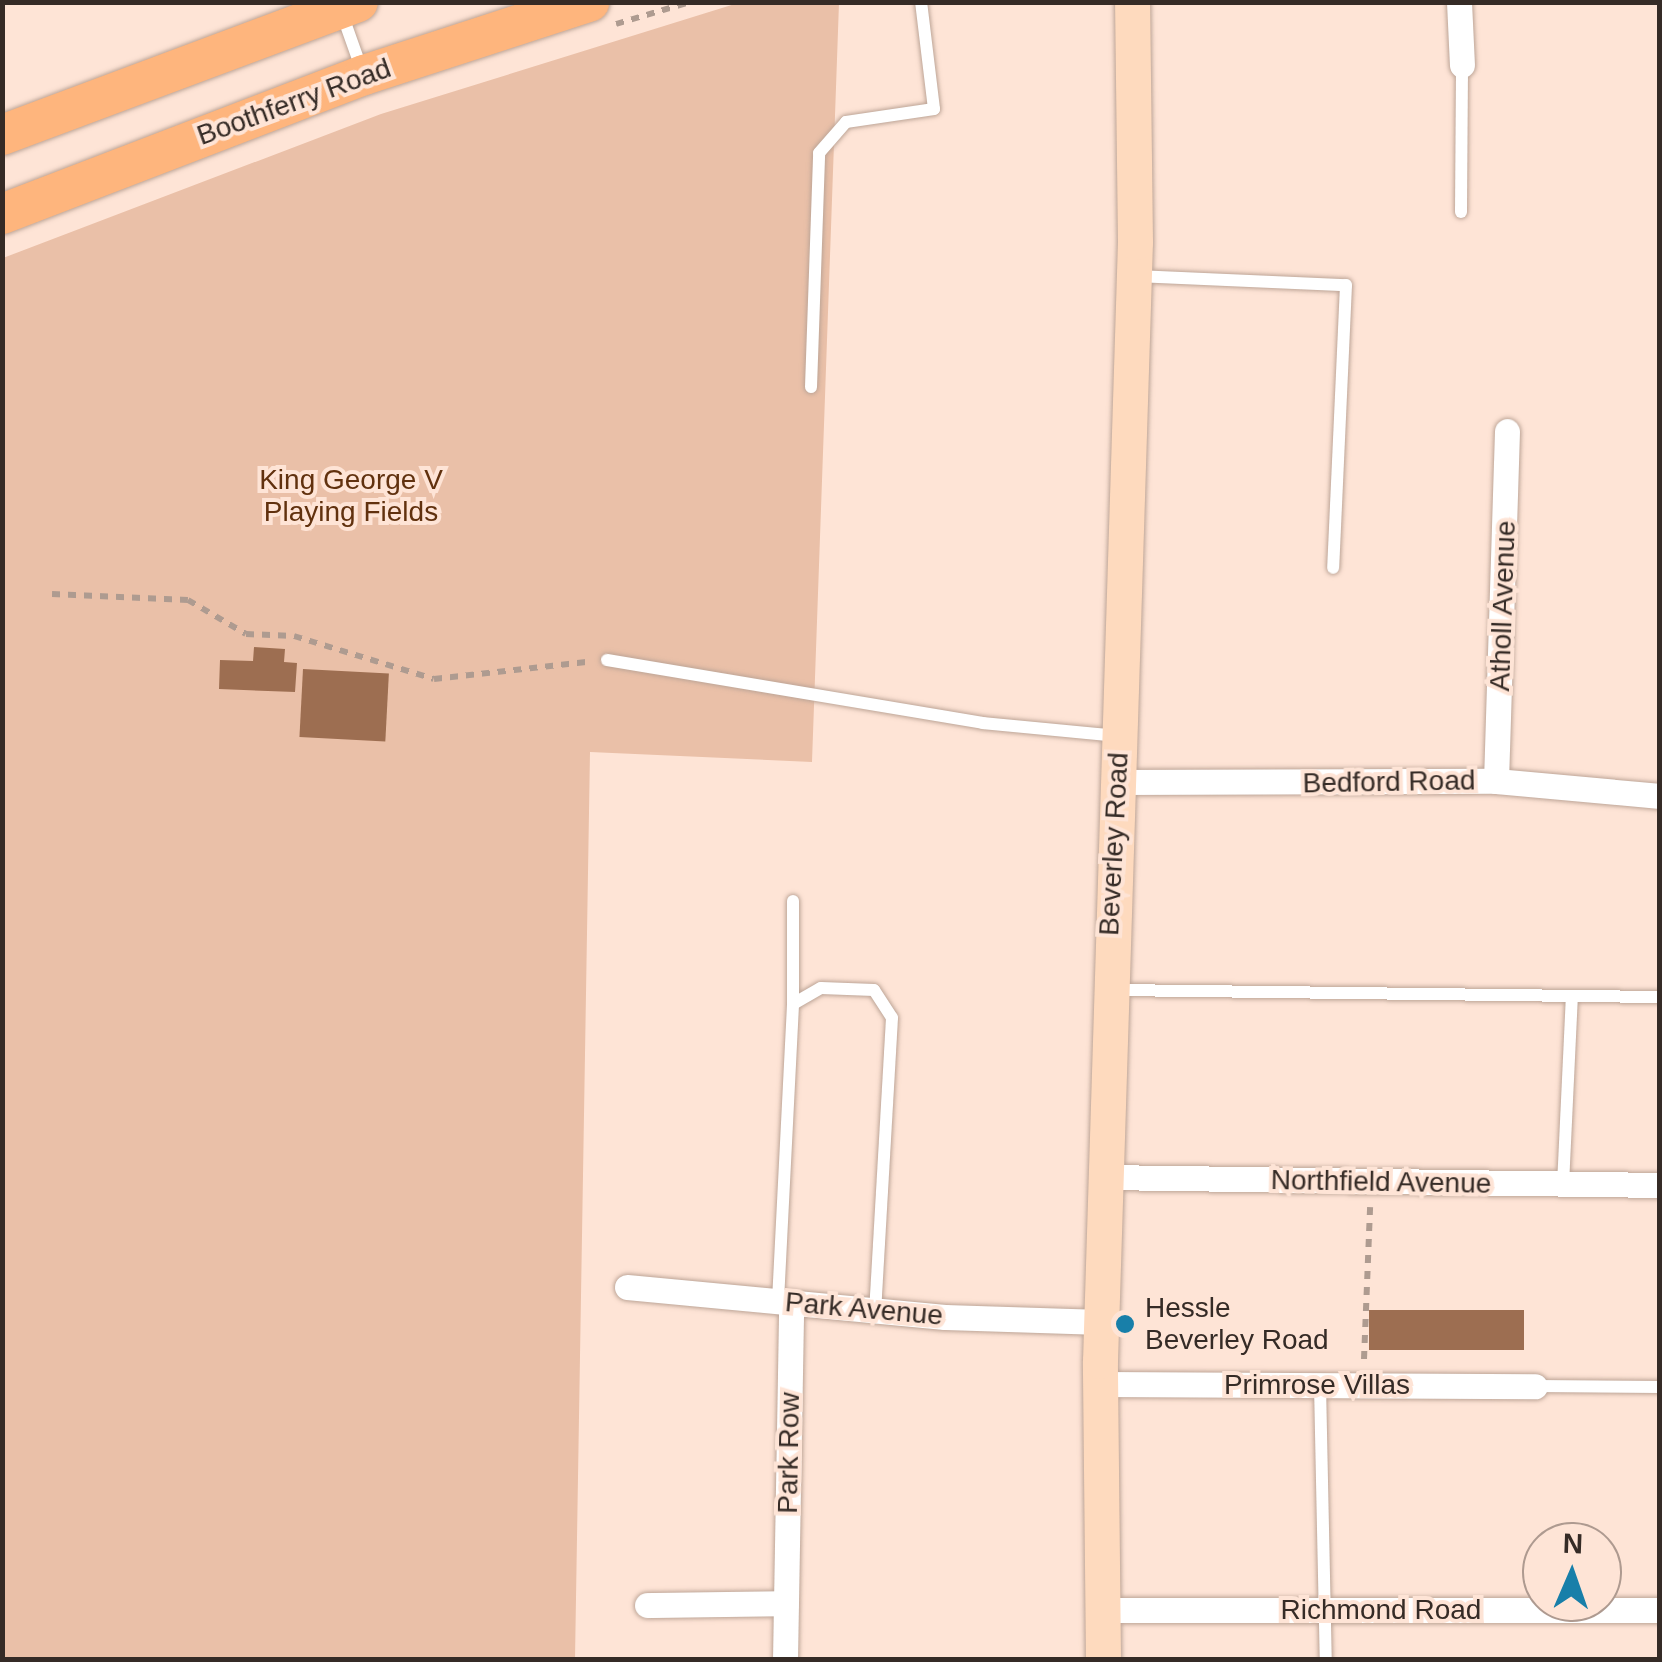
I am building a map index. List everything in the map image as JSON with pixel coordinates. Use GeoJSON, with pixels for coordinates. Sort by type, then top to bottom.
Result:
{"type":"FeatureCollection","features":[{"type":"Feature","properties":{"kind":"main road","name":"Boothferry Road"},"geometry":{"type":"LineString","coordinates":[[2,214],[364,75],[589,2]]}},
{"type":"Feature","properties":{"kind":"main road"},"geometry":{"type":"LineString","coordinates":[[3,135],[345,5]]}},
{"type":"Feature","properties":{"kind":"street"},"geometry":{"type":"LineString","coordinates":[[1459,2],[1462,65]]}},
{"type":"Feature","properties":{"kind":"street","name":"Beverley Road"},"geometry":{"type":"LineString","coordinates":[[1103,1660],[1103,1177],[1134,276],[1138,11]]}},
{"type":"Feature","properties":{"kind":"street","name":"Atholl Avenue"},"geometry":{"type":"LineString","coordinates":[[1496,780],[1507,431]]}},
{"type":"Feature","properties":{"kind":"street","name":"Bedford Road"},"geometry":{"type":"LineString","coordinates":[[1117,782],[1496,780],[1660,796]]}},
{"type":"Feature","properties":{"kind":"street","name":"Northfield Avenue"},"geometry":{"type":"LineString","coordinates":[[1103,1177],[1660,1185]]}},
{"type":"Feature","properties":{"kind":"street","name":"Park Avenue"},"geometry":{"type":"LineString","coordinates":[[626,1287],[875,1310],[1102,1322]]}},
{"type":"Feature","properties":{"kind":"street","name":"Park Row"},"geometry":{"type":"LineString","coordinates":[[784,1302],[785,1660]]}},
{"type":"Feature","properties":{"kind":"street","name":"Primrose Villas"},"geometry":{"type":"LineString","coordinates":[[1100,1384],[1535,1386]]}},
{"type":"Feature","properties":{"kind":"street"},"geometry":{"type":"LineString","coordinates":[[646,1605],[786,1603]]}},
{"type":"Feature","properties":{"kind":"street","name":"Richmond Road"},"geometry":{"type":"LineString","coordinates":[[1103,1610],[1660,1610]]}},
{"type":"Feature","properties":{"kind":"lane"},"geometry":{"type":"LineString","coordinates":[[811,387],[819,153],[846,122],[934,109],[920,2]]}},
{"type":"Feature","properties":{"kind":"lane"},"geometry":{"type":"LineString","coordinates":[[345,5],[364,75]]}},
{"type":"Feature","properties":{"kind":"lane"},"geometry":{"type":"LineString","coordinates":[[1461,212],[1462,65]]}},
{"type":"Feature","properties":{"kind":"lane"},"geometry":{"type":"LineString","coordinates":[[1134,276],[1346,286],[1334,568]]}},
{"type":"Feature","properties":{"kind":"lane"},"geometry":{"type":"LineString","coordinates":[[607,660],[983,723],[1120,736]]}},
{"type":"Feature","properties":{"kind":"lane"},"geometry":{"type":"LineString","coordinates":[[784,1302],[793,901]]}},
{"type":"Feature","properties":{"kind":"lane"},"geometry":{"type":"LineString","coordinates":[[793,1004],[822,988],[874,990],[892,1018],[875,1310]]}},
{"type":"Feature","properties":{"kind":"lane"},"geometry":{"type":"LineString","coordinates":[[1108,990],[1660,997]]}},
{"type":"Feature","properties":{"kind":"lane"},"geometry":{"type":"LineString","coordinates":[[1564,1185],[1572,996]]}},
{"type":"Feature","properties":{"kind":"lane"},"geometry":{"type":"LineString","coordinates":[[1320,1385],[1326,1660]]}},
{"type":"Feature","properties":{"kind":"lane"},"geometry":{"type":"LineString","coordinates":[[1535,1386],[1660,1386]]}},
{"type":"Feature","properties":{"kind":"path"},"geometry":{"type":"LineString","coordinates":[[52,594],[188,600],[246,634],[294,636],[434,679],[607,660]]}},
{"type":"Feature","properties":{"kind":"path"},"geometry":{"type":"LineString","coordinates":[[1364,1386],[1370,1182]]}},
{"type":"Feature","properties":{"kind":"green space","name":"King George V Playing Fields"},"geometry":{"type":"Polygon","coordinates":[[[738,3],[839,3],[812,762],[590,752],[575,1659],[3,1659],[3,258],[381,114],[738,3]]]}},
{"type":"Feature","properties":{"kind":"building"},"geometry":{"type":"Polygon","coordinates":[[[254,647],[285,649],[284,662],[297,663],[295,692],[219,689],[220,660],[253,661],[254,647]]]}},
{"type":"Feature","properties":{"kind":"building"},"geometry":{"type":"Polygon","coordinates":[[[303,669],[389,674],[385,741],[299,737],[303,669]]]}},
{"type":"Feature","properties":{"kind":"building"},"geometry":{"type":"Polygon","coordinates":[[[1369,1310],[1524,1310],[1524,1350],[1369,1350],[1369,1310]]]}},
{"type":"Feature","properties":{"kind":"place","name":"Hessle Beverley Road"},"geometry":{"type":"Point","coordinates":[1125,1324]}}]}
